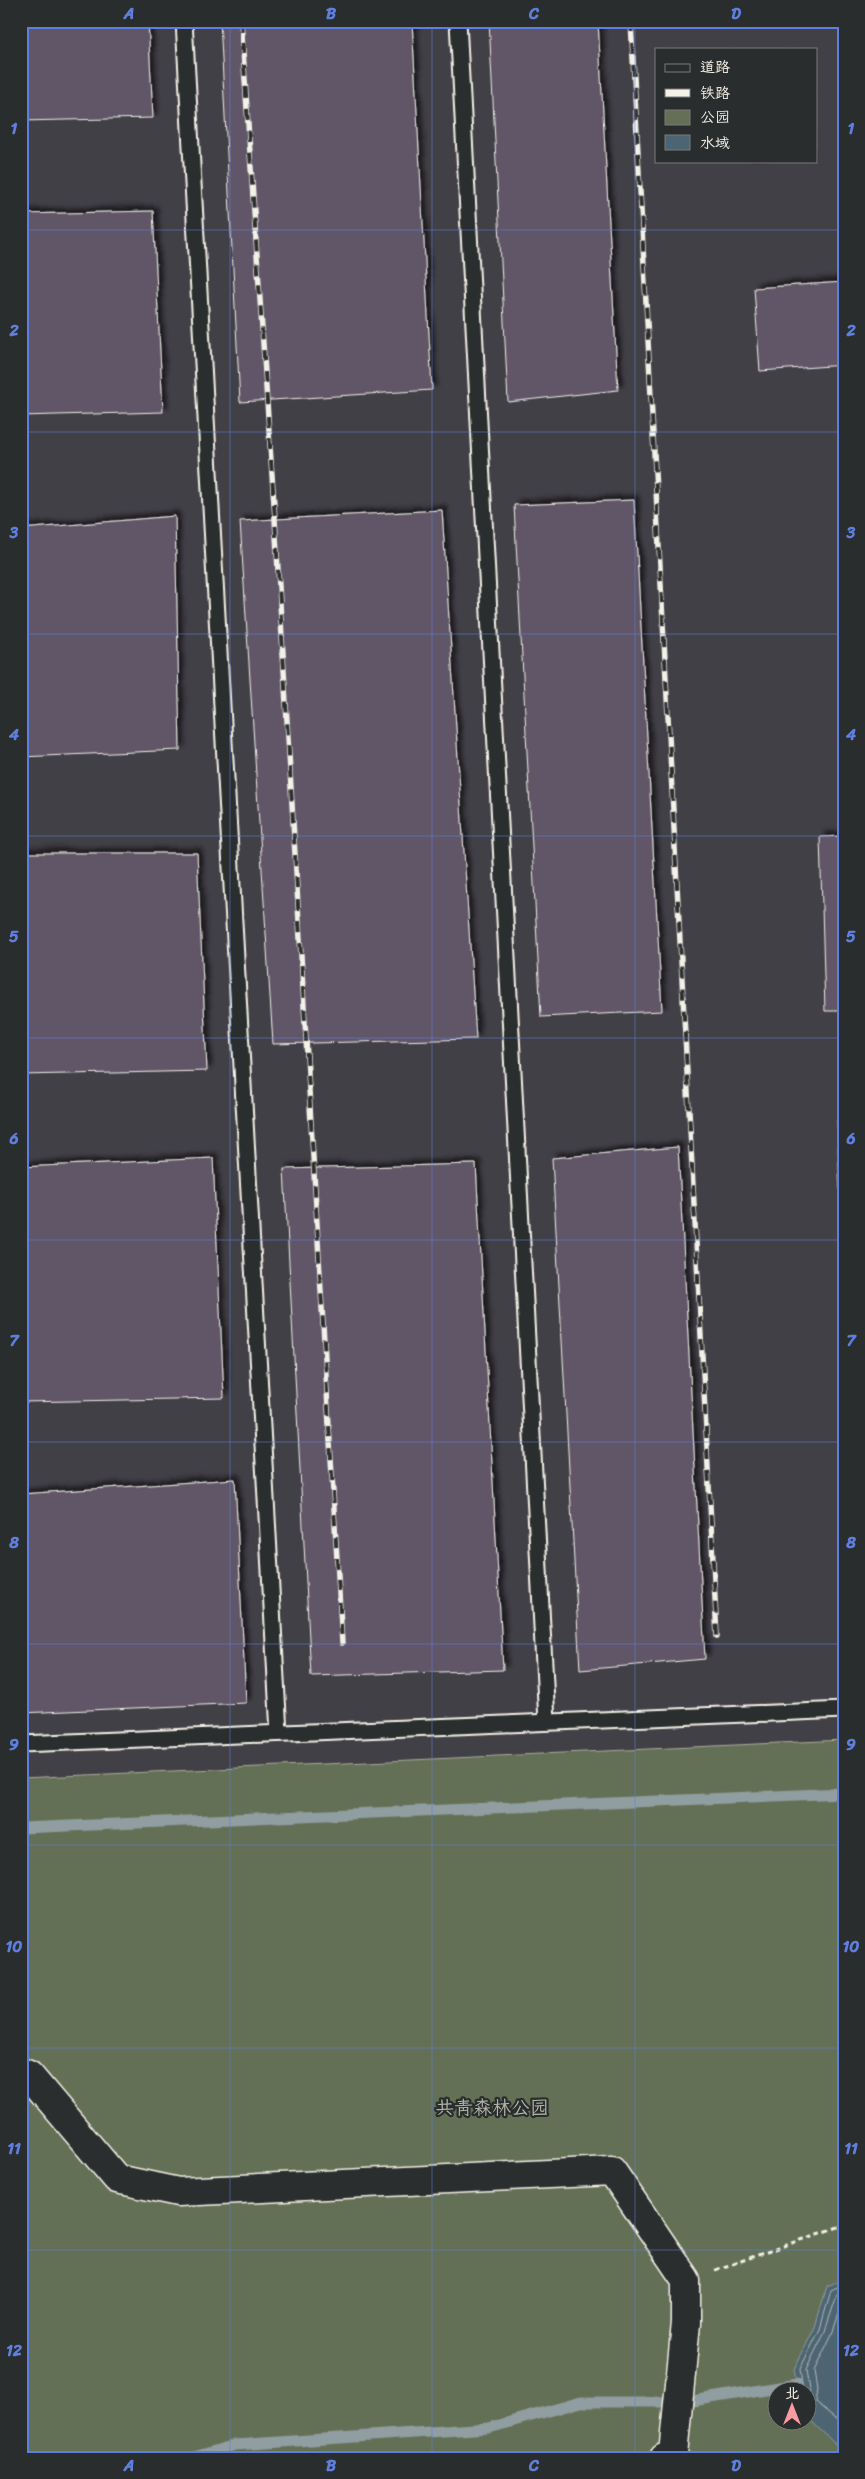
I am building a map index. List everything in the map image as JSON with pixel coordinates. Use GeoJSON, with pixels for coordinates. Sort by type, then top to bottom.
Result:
{"type":"FeatureCollection","features":[{"type":"Feature","properties":{"kind":"street"},"geometry":{"type":"LineString","coordinates":[[21,2072],[29,2075],[117,2179],[178,2192],[612,2171],[686,2280],[686,2323],[669,2456]]}},
{"type":"Feature","properties":{"kind":"lane"},"geometry":{"type":"LineString","coordinates":[[184,21],[279,1733]]}},
{"type":"Feature","properties":{"kind":"lane"},"geometry":{"type":"LineString","coordinates":[[458,21],[547,1722]]}},
{"type":"Feature","properties":{"kind":"lane"},"geometry":{"type":"LineString","coordinates":[[21,1744],[844,1710]]}},
{"type":"Feature","properties":{"kind":"path"},"geometry":{"type":"LineString","coordinates":[[686,2280],[844,2225]]}},
{"type":"Feature","properties":{"kind":"shaded area"},"geometry":{"type":"Polygon","coordinates":[[[21,21],[844,21],[844,1740],[21,1778],[21,21]]]}},
{"type":"Feature","properties":{"kind":"green space","name":"共青森林公园"},"geometry":{"type":"Polygon","coordinates":[[[844,1740],[844,2458],[21,2458],[21,1778],[844,1740]]]}},
{"type":"Feature","properties":{"kind":"water"},"geometry":{"type":"Polygon","coordinates":[[[844,2279],[844,2434],[836,2445],[818,2428],[818,2382],[796,2382],[794,2369],[815,2327],[827,2286],[844,2279]]]}},
{"type":"Feature","properties":{"kind":"building"},"geometry":{"type":"Polygon","coordinates":[[[21,21],[148,21],[153,118],[21,121],[21,21]]]}},
{"type":"Feature","properties":{"kind":"building"},"geometry":{"type":"Polygon","coordinates":[[[220,21],[412,21],[432,390],[240,402],[220,21]]]}},
{"type":"Feature","properties":{"kind":"building"},"geometry":{"type":"Polygon","coordinates":[[[489,21],[598,21],[618,390],[508,402],[489,21]]]}},
{"type":"Feature","properties":{"kind":"building"},"geometry":{"type":"Polygon","coordinates":[[[153,211],[163,412],[21,416],[21,214],[153,211]]]}},
{"type":"Feature","properties":{"kind":"building"},"geometry":{"type":"Polygon","coordinates":[[[844,282],[844,365],[760,371],[754,288],[844,282]]]}},
{"type":"Feature","properties":{"kind":"building"},"geometry":{"type":"Polygon","coordinates":[[[634,500],[662,1011],[541,1017],[514,505],[634,500]]]}},
{"type":"Feature","properties":{"kind":"building"},"geometry":{"type":"Polygon","coordinates":[[[442,510],[476,1039],[273,1044],[240,521],[442,510]]]}},
{"type":"Feature","properties":{"kind":"building"},"geometry":{"type":"Polygon","coordinates":[[[175,516],[180,750],[21,757],[21,529],[175,516]]]}},
{"type":"Feature","properties":{"kind":"building"},"geometry":{"type":"Polygon","coordinates":[[[844,836],[844,1011],[825,1011],[820,837],[844,836]]]}},
{"type":"Feature","properties":{"kind":"building"},"geometry":{"type":"Polygon","coordinates":[[[21,853],[197,853],[207,1071],[21,1075],[21,853]]]}},
{"type":"Feature","properties":{"kind":"building"},"geometry":{"type":"Polygon","coordinates":[[[837,1120],[844,1120],[844,1294],[837,1120]]]}},
{"type":"Feature","properties":{"kind":"building"},"geometry":{"type":"Polygon","coordinates":[[[678,1147],[705,1659],[580,1670],[552,1158],[678,1147]]]}},
{"type":"Feature","properties":{"kind":"building"},"geometry":{"type":"Polygon","coordinates":[[[213,1158],[224,1398],[21,1402],[21,1167],[213,1158]]]}},
{"type":"Feature","properties":{"kind":"building"},"geometry":{"type":"Polygon","coordinates":[[[476,1164],[503,1670],[311,1676],[284,1169],[476,1164]]]}},
{"type":"Feature","properties":{"kind":"building"},"geometry":{"type":"Polygon","coordinates":[[[235,1479],[246,1703],[21,1713],[21,1494],[235,1479]]]}},
{"type":"Feature","properties":{"kind":"waterway"},"geometry":{"type":"LineString","coordinates":[[21,1828],[844,1793]]}},
{"type":"Feature","properties":{"kind":"waterway"},"geometry":{"type":"LineString","coordinates":[[191,2458],[235,2445],[489,2428],[581,2402],[686,2402],[768,2389]]}},
{"type":"Feature","properties":{"kind":"railway"},"geometry":{"type":"LineString","coordinates":[[241,21],[275,519],[342,1643]]}},
{"type":"Feature","properties":{"kind":"railway"},"geometry":{"type":"LineString","coordinates":[[631,21],[717,1636]]}}]}
